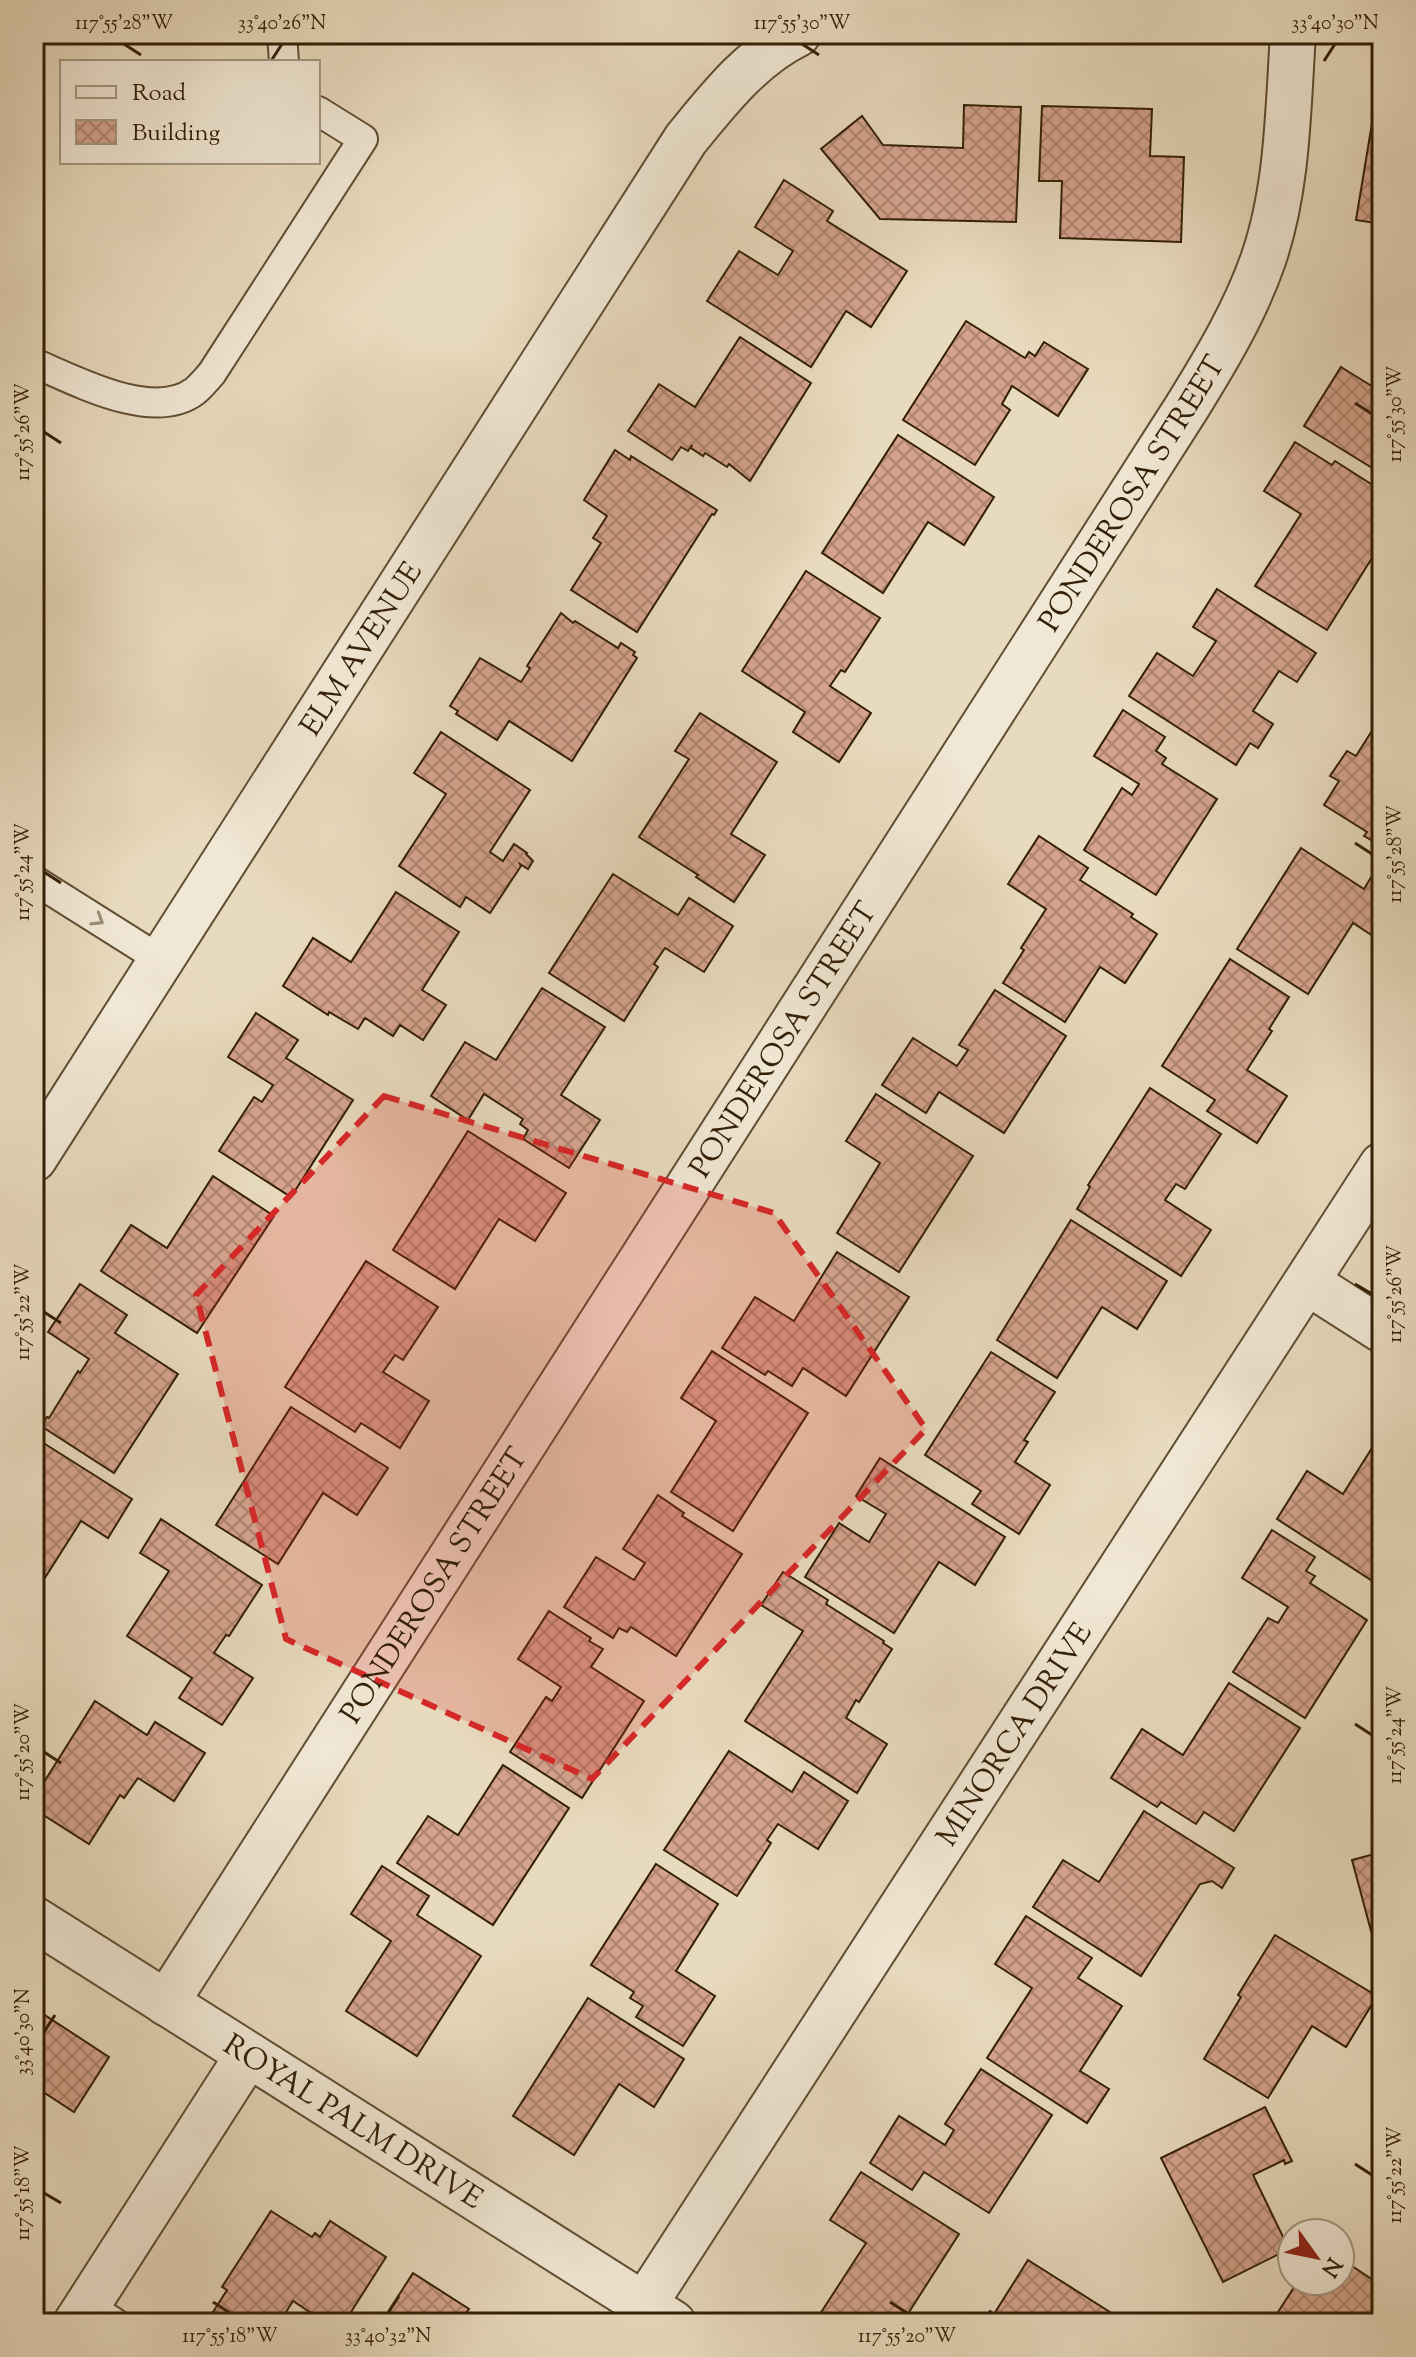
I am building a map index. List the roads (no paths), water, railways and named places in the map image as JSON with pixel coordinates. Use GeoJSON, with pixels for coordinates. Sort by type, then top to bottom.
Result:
{"type":"FeatureCollection","features":[{"type":"Feature","properties":{"kind":"street","name":"ELM AVENUE"},"geometry":{"type":"LineString","coordinates":[[34,1159],[686,139],[737,79],[798,34]]}},
{"type":"Feature","properties":{"kind":"street","name":"PONDEROSA STREET"},"geometry":{"type":"LineString","coordinates":[[166,2003],[1220,352],[1259,270],[1277,209],[1284,164],[1293,34]]}},
{"type":"Feature","properties":{"kind":"street","name":"MINORCA DRIVE"},"geometry":{"type":"LineString","coordinates":[[658,2314],[1382,1165]]}},
{"type":"Feature","properties":{"kind":"street"},"geometry":{"type":"LineString","coordinates":[[1307,1282],[1382,1330]]}},
{"type":"Feature","properties":{"kind":"street","name":"ROYAL PALM DRIVE"},"geometry":{"type":"LineString","coordinates":[[34,1919],[658,2314]]}},
{"type":"Feature","properties":{"kind":"street"},"geometry":{"type":"LineString","coordinates":[[93,2317],[248,2055]]}},
{"type":"Feature","properties":{"kind":"lane"},"geometry":{"type":"LineString","coordinates":[[282,34],[284,60]]}},
{"type":"Feature","properties":{"kind":"lane"},"geometry":{"type":"LineString","coordinates":[[34,363],[135,401],[175,400],[193,393],[212,373],[363,139],[320,112]]}},
{"type":"Feature","properties":{"kind":"lane"},"geometry":{"type":"LineString","coordinates":[[36,886],[161,960]]}}]}
